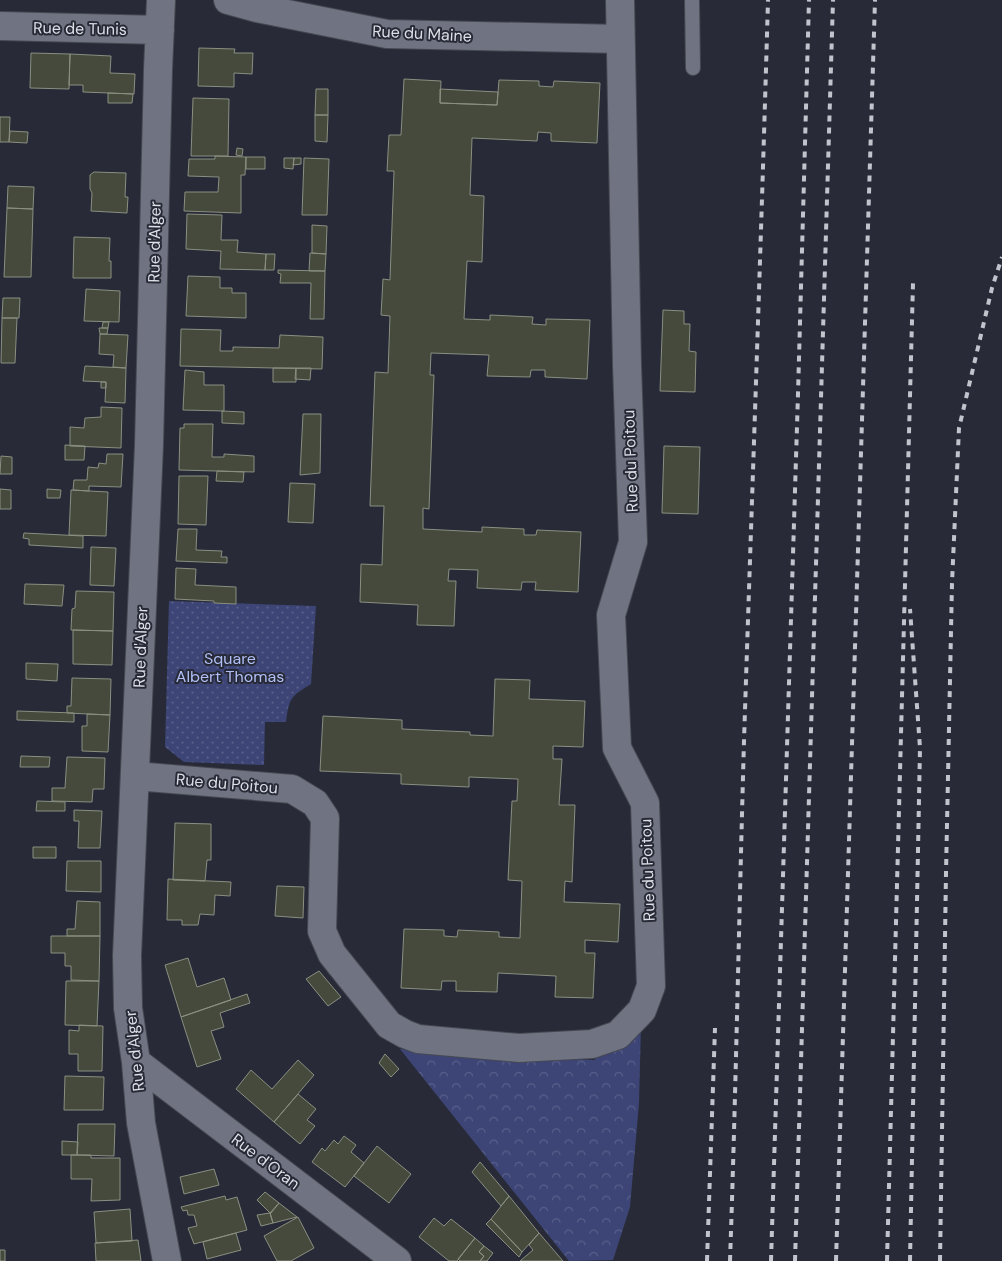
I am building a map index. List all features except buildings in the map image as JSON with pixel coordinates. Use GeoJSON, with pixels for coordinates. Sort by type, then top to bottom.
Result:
{"type":"FeatureCollection","features":[{"type":"Feature","properties":{"kind":"street","name":"Rue d'Alger"},"geometry":{"type":"LineString","coordinates":[[162,0],[149,445],[128,956],[128,1008],[136,1062],[141,1123],[167,1261]]}},
{"type":"Feature","properties":{"kind":"street","name":"Rue du Maine"},"geometry":{"type":"LineString","coordinates":[[228,0],[257,8],[387,34],[620,39]]}},
{"type":"Feature","properties":{"kind":"street","name":"Rue du Poitou"},"geometry":{"type":"LineString","coordinates":[[135,776],[292,789],[315,803],[325,818],[322,931],[332,954],[389,1025],[405,1034],[418,1039],[520,1048],[592,1044],[618,1034],[642,1010],[651,986],[645,803],[617,748],[611,615],[633,542],[626,355],[620,0]]}},
{"type":"Feature","properties":{"kind":"street","name":"Rue de Tunis"},"geometry":{"type":"LineString","coordinates":[[0,26],[160,30]]}},
{"type":"Feature","properties":{"kind":"street","name":"Rue d'Oran"},"geometry":{"type":"LineString","coordinates":[[136,1062],[397,1261]]}},
{"type":"Feature","properties":{"kind":"lane"},"geometry":{"type":"LineString","coordinates":[[692,0],[693,68]]}},
{"type":"Feature","properties":{"kind":"green space","name":"Square Albert Thomas"},"geometry":{"type":"Polygon","coordinates":[[[169,601],[316,606],[311,684],[292,698],[286,722],[265,722],[264,765],[184,762],[165,747],[169,601]]]}},
{"type":"Feature","properties":{"kind":"green space"},"geometry":{"type":"Polygon","coordinates":[[[641,1024],[639,1103],[630,1207],[613,1260],[569,1261],[400,1049],[594,1060],[641,1024]]]}},
{"type":"Feature","properties":{"kind":"railway"},"geometry":{"type":"LineString","coordinates":[[730,1261],[744,741],[768,0]]}},
{"type":"Feature","properties":{"kind":"railway"},"geometry":{"type":"LineString","coordinates":[[771,1261],[809,0]]}},
{"type":"Feature","properties":{"kind":"railway"},"geometry":{"type":"LineString","coordinates":[[795,1261],[833,0]]}},
{"type":"Feature","properties":{"kind":"railway"},"geometry":{"type":"LineString","coordinates":[[836,1261],[875,0]]}},
{"type":"Feature","properties":{"kind":"railway"},"geometry":{"type":"LineString","coordinates":[[940,1261],[952,583],[959,428],[992,288],[1002,257]]}},
{"type":"Feature","properties":{"kind":"railway"},"geometry":{"type":"LineString","coordinates":[[887,1261],[913,283]]}},
{"type":"Feature","properties":{"kind":"railway"},"geometry":{"type":"LineString","coordinates":[[910,609],[920,748],[910,1261]]}},
{"type":"Feature","properties":{"kind":"railway"},"geometry":{"type":"LineString","coordinates":[[707,1261],[715,1028]]}}]}
